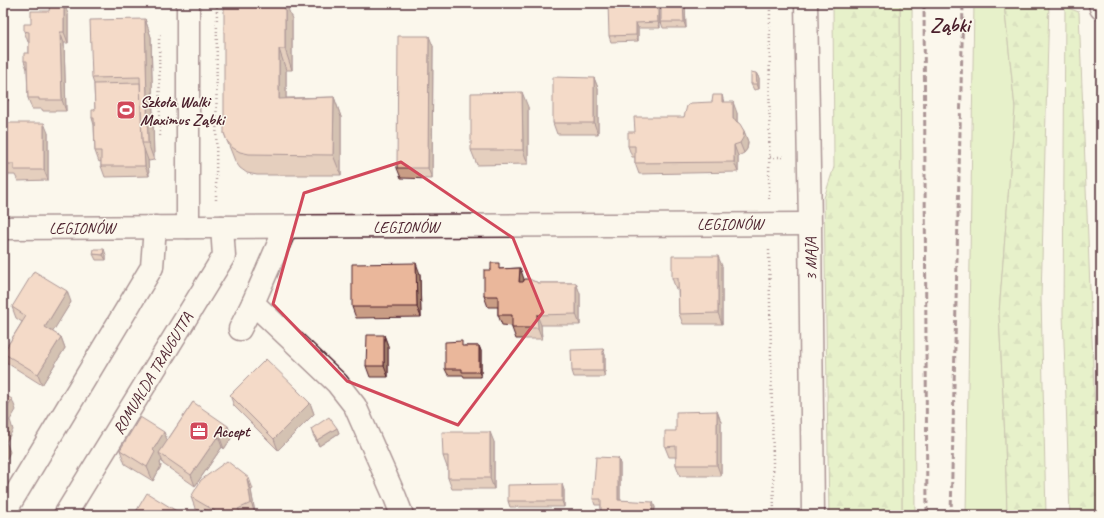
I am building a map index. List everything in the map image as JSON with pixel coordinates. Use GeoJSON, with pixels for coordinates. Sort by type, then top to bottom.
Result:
{"type":"FeatureCollection","features":[{"type":"Feature","properties":{"kind":"street"},"geometry":{"type":"LineString","coordinates":[[188,3],[188,227]]}},
{"type":"Feature","properties":{"kind":"street","name":"3 MAJA"},"geometry":{"type":"LineString","coordinates":[[806,3],[813,515]]}},
{"type":"Feature","properties":{"kind":"street"},"geometry":{"type":"LineString","coordinates":[[1100,3],[1101,8]]}},
{"type":"Feature","properties":{"kind":"street","name":"LEGIONÓW"},"geometry":{"type":"LineString","coordinates":[[3,228],[769,223],[810,224]]}},
{"type":"Feature","properties":{"kind":"street"},"geometry":{"type":"LineString","coordinates":[[240,330],[286,226]]}},
{"type":"Feature","properties":{"kind":"street"},"geometry":{"type":"LineString","coordinates":[[3,514],[152,266],[154,227]]}},
{"type":"Feature","properties":{"kind":"street","name":"ROMUALDA TRAUGUTTA"},"geometry":{"type":"LineString","coordinates":[[65,515],[224,256],[222,227]]}},
{"type":"Feature","properties":{"kind":"street"},"geometry":{"type":"LineString","coordinates":[[253,303],[338,383],[350,400],[402,515]]}},
{"type":"Feature","properties":{"kind":"path"},"geometry":{"type":"LineString","coordinates":[[216,201],[217,3]]}},
{"type":"Feature","properties":{"kind":"path"},"geometry":{"type":"LineString","coordinates":[[770,3],[769,223],[774,515]]}},
{"type":"Feature","properties":{"kind":"highlighted area"},"geometry":{"type":"Polygon","coordinates":[[[401,162],[513,238],[543,312],[458,425],[347,381],[273,304],[304,193],[401,162]]]}},
{"type":"Feature","properties":{"kind":"green space"},"geometry":{"type":"Polygon","coordinates":[[[833,3],[900,3],[902,515],[829,515],[824,198],[834,167],[833,3]]]}},
{"type":"Feature","properties":{"kind":"green space"},"geometry":{"type":"Polygon","coordinates":[[[900,3],[912,3],[915,515],[902,515],[900,3]]]}},
{"type":"Feature","properties":{"kind":"green space"},"geometry":{"type":"Polygon","coordinates":[[[974,3],[1004,3],[1015,108],[999,313],[1007,515],[966,515],[974,3]]]}},
{"type":"Feature","properties":{"kind":"green space"},"geometry":{"type":"Polygon","coordinates":[[[1004,3],[1049,3],[1041,297],[1046,515],[1007,515],[999,313],[1015,108],[1004,3]]]}},
{"type":"Feature","properties":{"kind":"green space"},"geometry":{"type":"Polygon","coordinates":[[[1065,7],[1079,12],[1099,515],[1070,515],[1063,314],[1065,7]]]}},
{"type":"Feature","properties":{"kind":"building"},"geometry":{"type":"Polygon","coordinates":[[[64,3],[64,32],[60,32],[62,100],[39,100],[39,98],[28,98],[27,61],[24,61],[24,53],[29,53],[29,32],[24,31],[24,24],[31,24],[31,11],[49,11],[50,4],[64,3]]]}},
{"type":"Feature","properties":{"kind":"building"},"geometry":{"type":"Polygon","coordinates":[[[224,3],[285,3],[285,49],[279,49],[279,99],[334,97],[333,155],[249,154],[240,152],[233,148],[227,141],[224,133],[224,3]]]}},
{"type":"Feature","properties":{"kind":"building"},"geometry":{"type":"Polygon","coordinates":[[[608,3],[657,3],[658,22],[636,23],[636,35],[609,36],[608,3]]]}},
{"type":"Feature","properties":{"kind":"building"},"geometry":{"type":"Polygon","coordinates":[[[661,3],[683,3],[684,22],[661,22],[661,3]]]}},
{"type":"Feature","properties":{"kind":"building"},"geometry":{"type":"Polygon","coordinates":[[[3,4],[4,91],[3,91],[3,4]]]}},
{"type":"Feature","properties":{"kind":"building"},"geometry":{"type":"Polygon","coordinates":[[[145,19],[148,143],[142,143],[140,77],[92,78],[90,20],[145,19]]]}},
{"type":"Feature","properties":{"kind":"building"},"geometry":{"type":"Polygon","coordinates":[[[398,36],[429,36],[428,168],[397,168],[398,36]]]}},
{"type":"Feature","properties":{"kind":"building"},"geometry":{"type":"Polygon","coordinates":[[[751,72],[756,73],[757,84],[751,84],[751,72]]]}},
{"type":"Feature","properties":{"kind":"building"},"geometry":{"type":"Polygon","coordinates":[[[553,77],[594,78],[594,123],[553,123],[553,77]]]}},
{"type":"Feature","properties":{"kind":"building"},"geometry":{"type":"Polygon","coordinates":[[[140,83],[142,143],[144,149],[145,166],[101,166],[101,151],[95,151],[94,118],[92,118],[92,110],[95,110],[94,84],[140,83]]]}},
{"type":"Feature","properties":{"kind":"building"},"geometry":{"type":"Polygon","coordinates":[[[522,92],[523,150],[471,150],[471,93],[522,92]]]}},
{"type":"Feature","properties":{"kind":"building"},"geometry":{"type":"Polygon","coordinates":[[[713,95],[722,95],[722,102],[733,102],[733,119],[740,124],[744,131],[743,138],[740,143],[734,145],[734,162],[635,163],[635,146],[628,146],[628,132],[635,132],[634,117],[684,117],[687,106],[691,103],[712,102],[713,95]]]}},
{"type":"Feature","properties":{"kind":"building"},"geometry":{"type":"Polygon","coordinates":[[[3,123],[44,123],[44,170],[14,170],[14,164],[3,164],[3,123]]]}},
{"type":"Feature","properties":{"kind":"building"},"geometry":{"type":"Polygon","coordinates":[[[94,249],[104,249],[103,255],[93,254],[94,249]]]}},
{"type":"Feature","properties":{"kind":"building"},"geometry":{"type":"Polygon","coordinates":[[[672,256],[718,256],[718,313],[679,314],[678,278],[672,278],[672,256]]]}},
{"type":"Feature","properties":{"kind":"building"},"geometry":{"type":"Polygon","coordinates":[[[416,263],[417,307],[352,307],[352,264],[416,263]]]}},
{"type":"Feature","properties":{"kind":"building"},"geometry":{"type":"Polygon","coordinates":[[[491,263],[499,263],[499,269],[520,268],[519,282],[523,282],[525,279],[530,279],[537,283],[576,283],[576,314],[537,315],[538,328],[512,328],[512,315],[498,315],[498,296],[484,296],[484,270],[491,270],[491,263]]]}},
{"type":"Feature","properties":{"kind":"building"},"geometry":{"type":"Polygon","coordinates":[[[34,271],[67,291],[45,327],[61,337],[38,374],[3,353],[26,316],[12,307],[34,271]]]}},
{"type":"Feature","properties":{"kind":"building"},"geometry":{"type":"Polygon","coordinates":[[[367,335],[384,335],[384,366],[366,366],[367,335]]]}},
{"type":"Feature","properties":{"kind":"building"},"geometry":{"type":"Polygon","coordinates":[[[462,341],[462,346],[479,346],[479,372],[462,372],[462,369],[445,369],[445,342],[462,341]]]}},
{"type":"Feature","properties":{"kind":"building"},"geometry":{"type":"Polygon","coordinates":[[[603,349],[603,371],[572,371],[571,350],[603,349]]]}},
{"type":"Feature","properties":{"kind":"building"},"geometry":{"type":"Polygon","coordinates":[[[266,359],[310,403],[274,439],[230,395],[266,359]]]}},
{"type":"Feature","properties":{"kind":"building"},"geometry":{"type":"Polygon","coordinates":[[[3,394],[12,399],[3,414],[3,394]]]}},
{"type":"Feature","properties":{"kind":"building"},"geometry":{"type":"Polygon","coordinates":[[[193,402],[228,426],[220,438],[218,436],[191,475],[159,453],[193,402]]]}},
{"type":"Feature","properties":{"kind":"building"},"geometry":{"type":"Polygon","coordinates":[[[717,411],[717,465],[676,465],[676,446],[665,447],[665,431],[676,431],[676,412],[717,411]]]}},
{"type":"Feature","properties":{"kind":"building"},"geometry":{"type":"Polygon","coordinates":[[[3,416],[9,420],[3,430],[3,416]]]}},
{"type":"Feature","properties":{"kind":"building"},"geometry":{"type":"Polygon","coordinates":[[[140,417],[164,432],[153,450],[155,452],[147,467],[120,450],[140,417]]]}},
{"type":"Feature","properties":{"kind":"building"},"geometry":{"type":"Polygon","coordinates":[[[329,417],[337,428],[317,440],[311,429],[329,417]]]}},
{"type":"Feature","properties":{"kind":"building"},"geometry":{"type":"Polygon","coordinates":[[[442,432],[490,432],[490,478],[448,478],[448,456],[443,456],[442,432]]]}},
{"type":"Feature","properties":{"kind":"building"},"geometry":{"type":"Polygon","coordinates":[[[3,439],[6,441],[3,447],[3,439]]]}},
{"type":"Feature","properties":{"kind":"building"},"geometry":{"type":"Polygon","coordinates":[[[596,457],[618,458],[618,500],[653,502],[652,515],[601,515],[601,499],[593,499],[596,457]]]}},
{"type":"Feature","properties":{"kind":"building"},"geometry":{"type":"Polygon","coordinates":[[[227,461],[249,478],[247,479],[251,503],[238,509],[242,515],[214,515],[215,511],[191,497],[201,480],[227,461]]]}},
{"type":"Feature","properties":{"kind":"building"},"geometry":{"type":"Polygon","coordinates":[[[562,484],[562,501],[508,501],[508,485],[562,484]]]}},
{"type":"Feature","properties":{"kind":"building"},"geometry":{"type":"Polygon","coordinates":[[[147,493],[183,515],[134,515],[147,493]]]}},
{"type":"Feature","properties":{"kind":"building"},"geometry":{"type":"Polygon","coordinates":[[[204,509],[214,515],[203,515],[204,509]]]}},
{"type":"Feature","properties":{"kind":"building"},"geometry":{"type":"Polygon","coordinates":[[[677,513],[686,513],[687,515],[677,515],[677,513]]]}},
{"type":"Feature","properties":{"kind":"railway"},"geometry":{"type":"LineString","coordinates":[[924,3],[927,515]]}},
{"type":"Feature","properties":{"kind":"railway"},"geometry":{"type":"LineString","coordinates":[[951,515],[963,3]]}},
{"type":"Feature","properties":{"kind":"place","name":"Szkoła Walki Maximus Ząbki"},"geometry":{"type":"Point","coordinates":[126,110]}},
{"type":"Feature","properties":{"kind":"place","name":"Accept"},"geometry":{"type":"Point","coordinates":[199,431]}},
{"type":"Feature","properties":{"kind":"district","name":"Ząbki"},"geometry":{"type":"Point","coordinates":[950,25]}}]}
